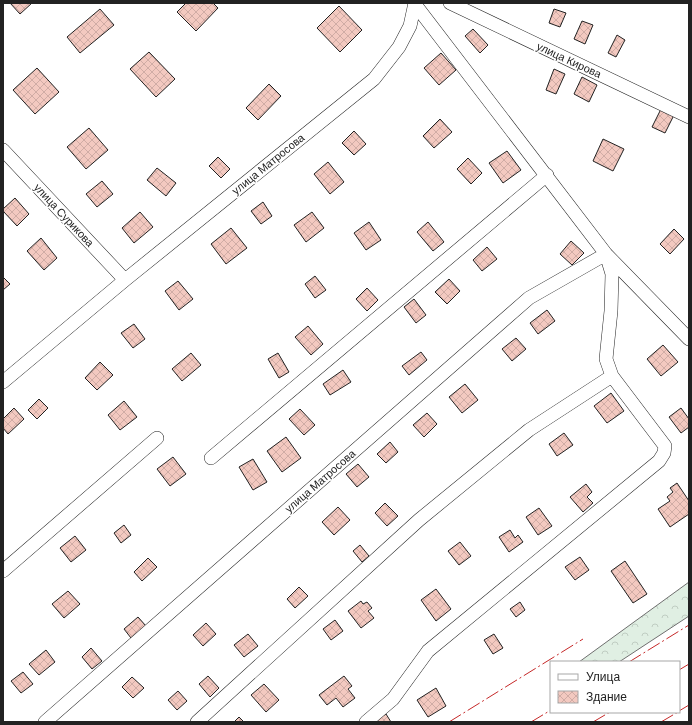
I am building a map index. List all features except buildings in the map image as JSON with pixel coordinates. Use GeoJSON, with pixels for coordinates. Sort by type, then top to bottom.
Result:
{"type":"FeatureCollection","features":[{"type":"Feature","properties":{"kind":"street","name":"улица Матросова"},"geometry":{"type":"LineString","coordinates":[[415,3],[606,254],[689,339]]}},
{"type":"Feature","properties":{"kind":"street","name":"улица Матросова"},"geometry":{"type":"LineString","coordinates":[[3,382],[125,280],[374,79],[399,47],[410,26],[415,3]]}},
{"type":"Feature","properties":{"kind":"street","name":"улица Кирова"},"geometry":{"type":"LineString","coordinates":[[450,3],[689,117]]}},
{"type":"Feature","properties":{"kind":"street","name":"улица Сурикова"},"geometry":{"type":"LineString","coordinates":[[3,150],[125,280]]}},
{"type":"Feature","properties":{"kind":"street"},"geometry":{"type":"LineString","coordinates":[[211,458],[547,175]]}},
{"type":"Feature","properties":{"kind":"street","name":"улица Матросова"},"geometry":{"type":"LineString","coordinates":[[366,722],[392,699],[428,650],[659,461],[664,453],[665,446],[612,376],[606,359],[611,310],[612,274],[606,254]]}},
{"type":"Feature","properties":{"kind":"street","name":"улица Матросова"},"geometry":{"type":"LineString","coordinates":[[44,722],[529,298],[606,254]]}},
{"type":"Feature","properties":{"kind":"street"},"geometry":{"type":"LineString","coordinates":[[197,722],[419,520],[529,430],[612,376]]}},
{"type":"Feature","properties":{"kind":"street"},"geometry":{"type":"LineString","coordinates":[[3,570],[157,438]]}},
{"type":"Feature","properties":{"kind":"green space"},"geometry":{"type":"Polygon","coordinates":[[[689,582],[689,616],[621,661],[580,661],[689,582]]]}},
{"type":"Feature","properties":{"kind":"power"},"geometry":{"type":"LineString","coordinates":[[631,661],[689,625]]}},
{"type":"Feature","properties":{"kind":"power"},"geometry":{"type":"LineString","coordinates":[[449,722],[583,639]]}},
{"type":"Feature","properties":{"kind":"power"},"geometry":{"type":"LineString","coordinates":[[680,669],[689,664]]}},
{"type":"Feature","properties":{"kind":"power"},"geometry":{"type":"LineString","coordinates":[[680,710],[689,705]]}},
{"type":"Feature","properties":{"kind":"power"},"geometry":{"type":"LineString","coordinates":[[531,722],[550,711]]}},
{"type":"Feature","properties":{"kind":"power"},"geometry":{"type":"LineString","coordinates":[[593,722],[608,713]]}},
{"type":"Feature","properties":{"kind":"power"},"geometry":{"type":"LineString","coordinates":[[661,722],[676,713]]}}]}
